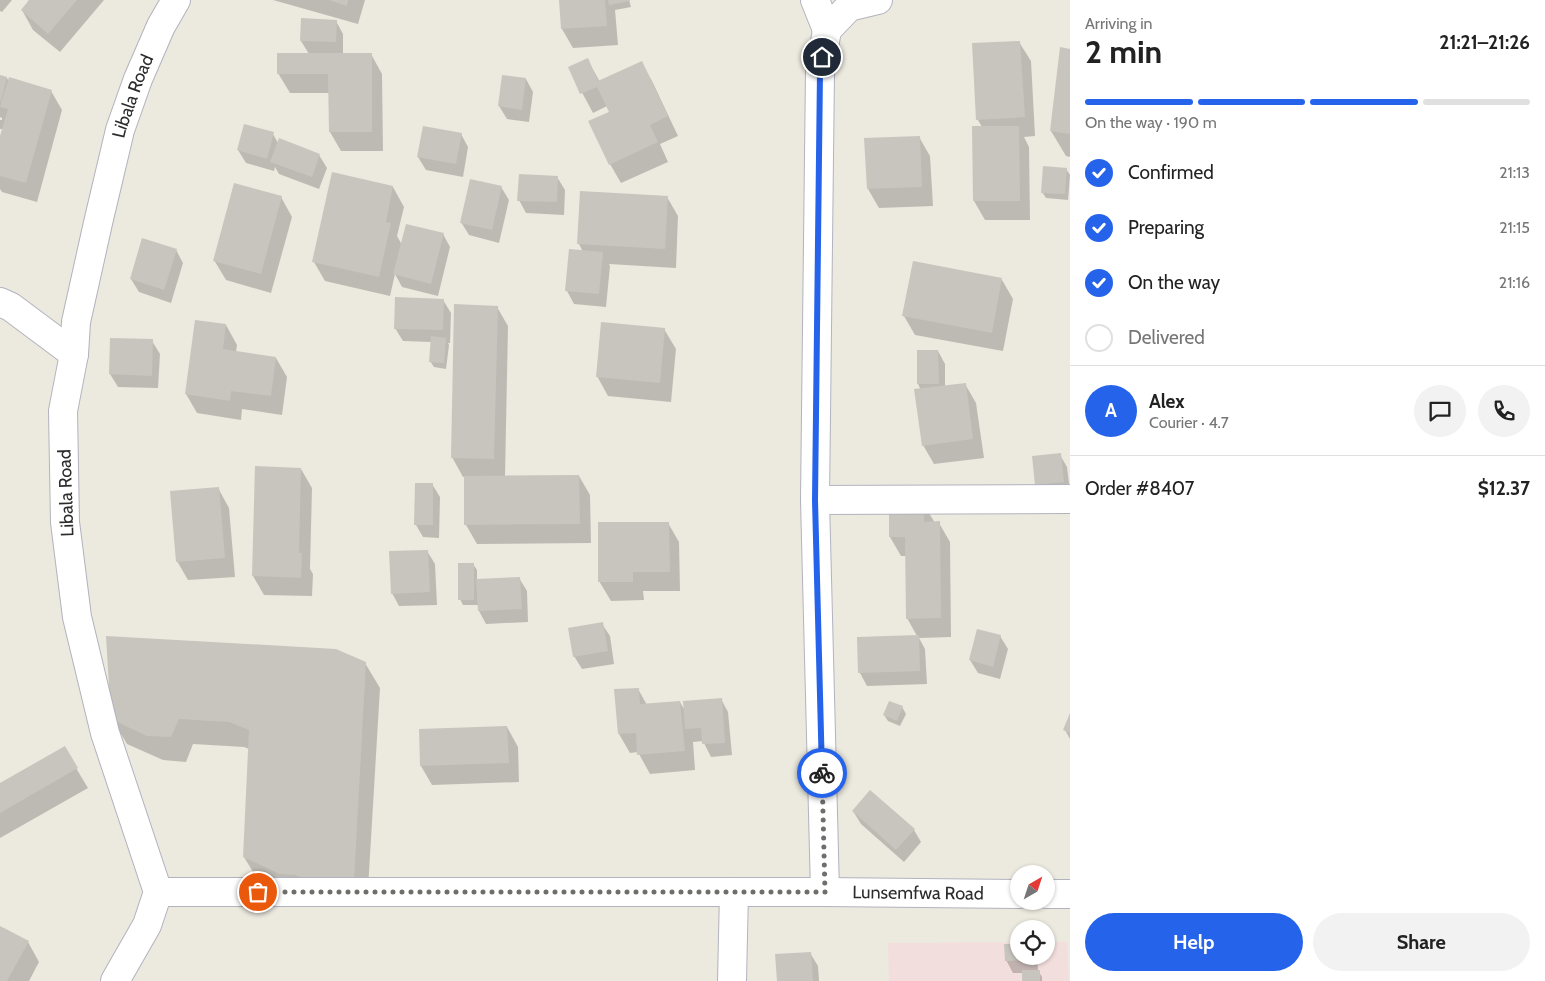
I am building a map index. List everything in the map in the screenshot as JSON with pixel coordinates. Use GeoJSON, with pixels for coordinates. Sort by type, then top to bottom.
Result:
{"type":"FeatureCollection","features":[{"type":"Feature","properties":{"kind":"street","name":"Libala Road"},"geometry":{"type":"LineString","coordinates":[[158,892],[105,733],[77,616],[65,522],[64,411],[74,354],[76,322],[120,130],[161,26],[176,0]]}},
{"type":"Feature","properties":{"kind":"street"},"geometry":{"type":"LineString","coordinates":[[815,0],[826,30],[820,71],[815,500],[825,892]]}},
{"type":"Feature","properties":{"kind":"street"},"geometry":{"type":"LineString","coordinates":[[826,30],[849,7],[878,0]]}},
{"type":"Feature","properties":{"kind":"street"},"geometry":{"type":"LineString","coordinates":[[0,302],[11,307],[74,354]]}},
{"type":"Feature","properties":{"kind":"street"},"geometry":{"type":"LineString","coordinates":[[815,500],[1069,499]]}},
{"type":"Feature","properties":{"kind":"street"},"geometry":{"type":"LineString","coordinates":[[115,981],[147,924],[158,892]]}},
{"type":"Feature","properties":{"kind":"street","name":"Lunsemfwa Road"},"geometry":{"type":"LineString","coordinates":[[158,892],[1010,894]]}},
{"type":"Feature","properties":{"kind":"street"},"geometry":{"type":"LineString","coordinates":[[732,981],[734,892]]}},
{"type":"Feature","properties":{"kind":"street"},"geometry":{"type":"LineString","coordinates":[[1055,894],[1070,894]]}},
{"type":"Feature","properties":{"kind":"shaded area"},"geometry":{"type":"Polygon","coordinates":[[[1010,942],[1010,965],[1055,965],[1055,942],[1067,942],[1069,981],[889,981],[888,943],[1010,942]]]}},
{"type":"Feature","properties":{"kind":"building"},"geometry":{"type":"Polygon","coordinates":[[[29,0],[77,0],[48,34],[21,10],[29,0]]]}},
{"type":"Feature","properties":{"kind":"building"},"geometry":{"type":"Polygon","coordinates":[[[329,0],[348,0],[347,6],[329,0]]]}},
{"type":"Feature","properties":{"kind":"building"},"geometry":{"type":"Polygon","coordinates":[[[559,0],[605,0],[607,26],[561,29],[559,0]]]}},
{"type":"Feature","properties":{"kind":"building"},"geometry":{"type":"Polygon","coordinates":[[[608,0],[630,0],[630,1],[609,5],[608,0]]]}},
{"type":"Feature","properties":{"kind":"building"},"geometry":{"type":"Polygon","coordinates":[[[301,18],[337,20],[336,42],[300,41],[301,18]]]}},
{"type":"Feature","properties":{"kind":"building"},"geometry":{"type":"Polygon","coordinates":[[[1020,41],[1025,117],[976,120],[972,43],[1020,41]]]}},
{"type":"Feature","properties":{"kind":"building"},"geometry":{"type":"Polygon","coordinates":[[[1060,47],[1070,49],[1070,134],[1050,131],[1060,47]]]}},
{"type":"Feature","properties":{"kind":"building"},"geometry":{"type":"Polygon","coordinates":[[[277,53],[372,53],[372,132],[329,132],[328,74],[277,74],[277,53]]]}},
{"type":"Feature","properties":{"kind":"building"},"geometry":{"type":"Polygon","coordinates":[[[588,58],[598,81],[642,61],[668,116],[650,125],[658,142],[609,165],[588,121],[609,112],[597,87],[580,94],[568,67],[588,58]]]}},
{"type":"Feature","properties":{"kind":"building"},"geometry":{"type":"Polygon","coordinates":[[[0,75],[7,77],[1,101],[0,101],[0,75]]]}},
{"type":"Feature","properties":{"kind":"building"},"geometry":{"type":"Polygon","coordinates":[[[502,75],[526,78],[522,110],[498,106],[502,75]]]}},
{"type":"Feature","properties":{"kind":"building"},"geometry":{"type":"Polygon","coordinates":[[[9,77],[52,90],[26,183],[0,176],[0,136],[8,109],[0,107],[9,77]]]}},
{"type":"Feature","properties":{"kind":"building"},"geometry":{"type":"Polygon","coordinates":[[[244,124],[274,132],[267,159],[237,150],[244,124]]]}},
{"type":"Feature","properties":{"kind":"building"},"geometry":{"type":"Polygon","coordinates":[[[423,126],[462,133],[456,164],[417,157],[423,126]]]}},
{"type":"Feature","properties":{"kind":"building"},"geometry":{"type":"Polygon","coordinates":[[[972,126],[1019,126],[1020,201],[973,201],[972,126]]]}},
{"type":"Feature","properties":{"kind":"building"},"geometry":{"type":"Polygon","coordinates":[[[920,136],[922,187],[867,189],[864,138],[920,136]]]}},
{"type":"Feature","properties":{"kind":"building"},"geometry":{"type":"Polygon","coordinates":[[[279,138],[320,154],[312,177],[270,162],[279,138]]]}},
{"type":"Feature","properties":{"kind":"building"},"geometry":{"type":"Polygon","coordinates":[[[1043,166],[1067,168],[1065,194],[1041,193],[1043,166]]]}},
{"type":"Feature","properties":{"kind":"building"},"geometry":{"type":"Polygon","coordinates":[[[332,172],[393,186],[386,222],[391,223],[379,277],[312,262],[332,172]]]}},
{"type":"Feature","properties":{"kind":"building"},"geometry":{"type":"Polygon","coordinates":[[[519,174],[558,176],[557,202],[517,201],[519,174]]]}},
{"type":"Feature","properties":{"kind":"building"},"geometry":{"type":"Polygon","coordinates":[[[470,179],[502,186],[492,230],[460,223],[470,179]]]}},
{"type":"Feature","properties":{"kind":"building"},"geometry":{"type":"Polygon","coordinates":[[[234,183],[282,196],[261,274],[213,261],[234,183]]]}},
{"type":"Feature","properties":{"kind":"building"},"geometry":{"type":"Polygon","coordinates":[[[580,191],[668,196],[665,249],[577,244],[580,191]]]}},
{"type":"Feature","properties":{"kind":"building"},"geometry":{"type":"Polygon","coordinates":[[[406,224],[444,233],[431,284],[393,274],[406,224]]]}},
{"type":"Feature","properties":{"kind":"building"},"geometry":{"type":"Polygon","coordinates":[[[142,238],[177,249],[164,290],[130,279],[142,238]]]}},
{"type":"Feature","properties":{"kind":"building"},"geometry":{"type":"Polygon","coordinates":[[[569,249],[603,252],[599,294],[565,291],[569,249]]]}},
{"type":"Feature","properties":{"kind":"building"},"geometry":{"type":"Polygon","coordinates":[[[913,261],[1002,278],[992,333],[902,316],[913,261]]]}},
{"type":"Feature","properties":{"kind":"building"},"geometry":{"type":"Polygon","coordinates":[[[395,297],[444,299],[443,330],[394,329],[395,297]]]}},
{"type":"Feature","properties":{"kind":"building"},"geometry":{"type":"Polygon","coordinates":[[[454,304],[498,306],[494,459],[451,458],[454,304]]]}},
{"type":"Feature","properties":{"kind":"building"},"geometry":{"type":"Polygon","coordinates":[[[195,320],[226,324],[223,349],[276,357],[271,396],[231,391],[230,401],[185,394],[195,320]]]}},
{"type":"Feature","properties":{"kind":"building"},"geometry":{"type":"Polygon","coordinates":[[[601,322],[665,328],[660,383],[596,377],[601,322]]]}},
{"type":"Feature","properties":{"kind":"building"},"geometry":{"type":"Polygon","coordinates":[[[431,336],[446,338],[444,363],[429,362],[431,336]]]}},
{"type":"Feature","properties":{"kind":"building"},"geometry":{"type":"Polygon","coordinates":[[[110,338],[153,339],[152,376],[109,374],[110,338]]]}},
{"type":"Feature","properties":{"kind":"building"},"geometry":{"type":"Polygon","coordinates":[[[917,350],[938,350],[939,384],[917,384],[917,350]]]}},
{"type":"Feature","properties":{"kind":"building"},"geometry":{"type":"Polygon","coordinates":[[[966,383],[973,439],[922,446],[914,389],[966,383]]]}},
{"type":"Feature","properties":{"kind":"building"},"geometry":{"type":"Polygon","coordinates":[[[1061,453],[1064,482],[1035,485],[1032,456],[1061,453]]]}},
{"type":"Feature","properties":{"kind":"building"},"geometry":{"type":"Polygon","coordinates":[[[255,466],[301,468],[299,553],[302,553],[301,578],[252,576],[255,466]]]}},
{"type":"Feature","properties":{"kind":"building"},"geometry":{"type":"Polygon","coordinates":[[[579,475],[580,524],[464,525],[464,476],[579,475]]]}},
{"type":"Feature","properties":{"kind":"building"},"geometry":{"type":"Polygon","coordinates":[[[415,483],[433,483],[433,525],[414,525],[415,483]]]}},
{"type":"Feature","properties":{"kind":"building"},"geometry":{"type":"Polygon","coordinates":[[[219,487],[225,558],[176,562],[170,491],[219,487]]]}},
{"type":"Feature","properties":{"kind":"building"},"geometry":{"type":"Polygon","coordinates":[[[889,502],[924,502],[924,522],[940,521],[941,618],[906,619],[905,537],[889,537],[889,502]]]}},
{"type":"Feature","properties":{"kind":"building"},"geometry":{"type":"Polygon","coordinates":[[[598,522],[669,522],[670,572],[633,572],[633,582],[598,582],[598,522]]]}},
{"type":"Feature","properties":{"kind":"building"},"geometry":{"type":"Polygon","coordinates":[[[428,550],[430,592],[391,594],[389,551],[428,550]]]}},
{"type":"Feature","properties":{"kind":"building"},"geometry":{"type":"Polygon","coordinates":[[[458,563],[474,563],[474,600],[458,600],[458,563]]]}},
{"type":"Feature","properties":{"kind":"building"},"geometry":{"type":"Polygon","coordinates":[[[520,577],[522,609],[478,611],[476,579],[520,577]]]}},
{"type":"Feature","properties":{"kind":"building"},"geometry":{"type":"Polygon","coordinates":[[[603,622],[608,651],[573,657],[568,628],[603,622]]]}},
{"type":"Feature","properties":{"kind":"building"},"geometry":{"type":"Polygon","coordinates":[[[977,629],[1001,635],[993,667],[969,660],[977,629]]]}},
{"type":"Feature","properties":{"kind":"building"},"geometry":{"type":"Polygon","coordinates":[[[919,635],[920,671],[858,673],[857,637],[919,635]]]}},
{"type":"Feature","properties":{"kind":"building"},"geometry":{"type":"Polygon","coordinates":[[[106,636],[336,649],[366,662],[354,881],[304,878],[280,874],[243,857],[249,730],[229,722],[179,719],[171,737],[147,736],[111,719],[106,636]]]}},
{"type":"Feature","properties":{"kind":"building"},"geometry":{"type":"Polygon","coordinates":[[[639,688],[640,704],[680,701],[685,751],[637,755],[636,733],[618,734],[614,689],[639,688]]]}},
{"type":"Feature","properties":{"kind":"building"},"geometry":{"type":"Polygon","coordinates":[[[722,698],[725,743],[702,744],[701,728],[685,729],[683,701],[722,698]]]}},
{"type":"Feature","properties":{"kind":"building"},"geometry":{"type":"Polygon","coordinates":[[[889,701],[903,706],[897,721],[883,715],[889,701]]]}},
{"type":"Feature","properties":{"kind":"building"},"geometry":{"type":"Polygon","coordinates":[[[1070,713],[1070,733],[1063,730],[1070,713]]]}},
{"type":"Feature","properties":{"kind":"building"},"geometry":{"type":"Polygon","coordinates":[[[507,726],[509,763],[420,766],[419,729],[507,726]]]}},
{"type":"Feature","properties":{"kind":"building"},"geometry":{"type":"Polygon","coordinates":[[[65,746],[78,768],[0,813],[0,783],[65,746]]]}},
{"type":"Feature","properties":{"kind":"building"},"geometry":{"type":"Polygon","coordinates":[[[870,790],[915,829],[896,850],[852,811],[870,790]]]}},
{"type":"Feature","properties":{"kind":"building"},"geometry":{"type":"Polygon","coordinates":[[[0,926],[29,941],[7,981],[0,981],[0,926]]]}},
{"type":"Feature","properties":{"kind":"building"},"geometry":{"type":"Polygon","coordinates":[[[1004,944],[1010,944],[1010,961],[1005,961],[1004,944]]]}},
{"type":"Feature","properties":{"kind":"building"},"geometry":{"type":"Polygon","coordinates":[[[811,952],[813,981],[777,981],[775,954],[811,952]]]}},
{"type":"Feature","properties":{"kind":"building"},"geometry":{"type":"Polygon","coordinates":[[[1022,970],[1040,970],[1040,981],[1022,981],[1022,970]]]}},
{"type":"Feature","properties":{"kind":"way so far"},"geometry":{"type":"LineString","coordinates":[[258,892],[825,892],[822,773]]}},
{"type":"Feature","properties":{"kind":"route"},"geometry":{"type":"LineString","coordinates":[[822,57],[820,71],[815,500],[822,773]]}}]}
